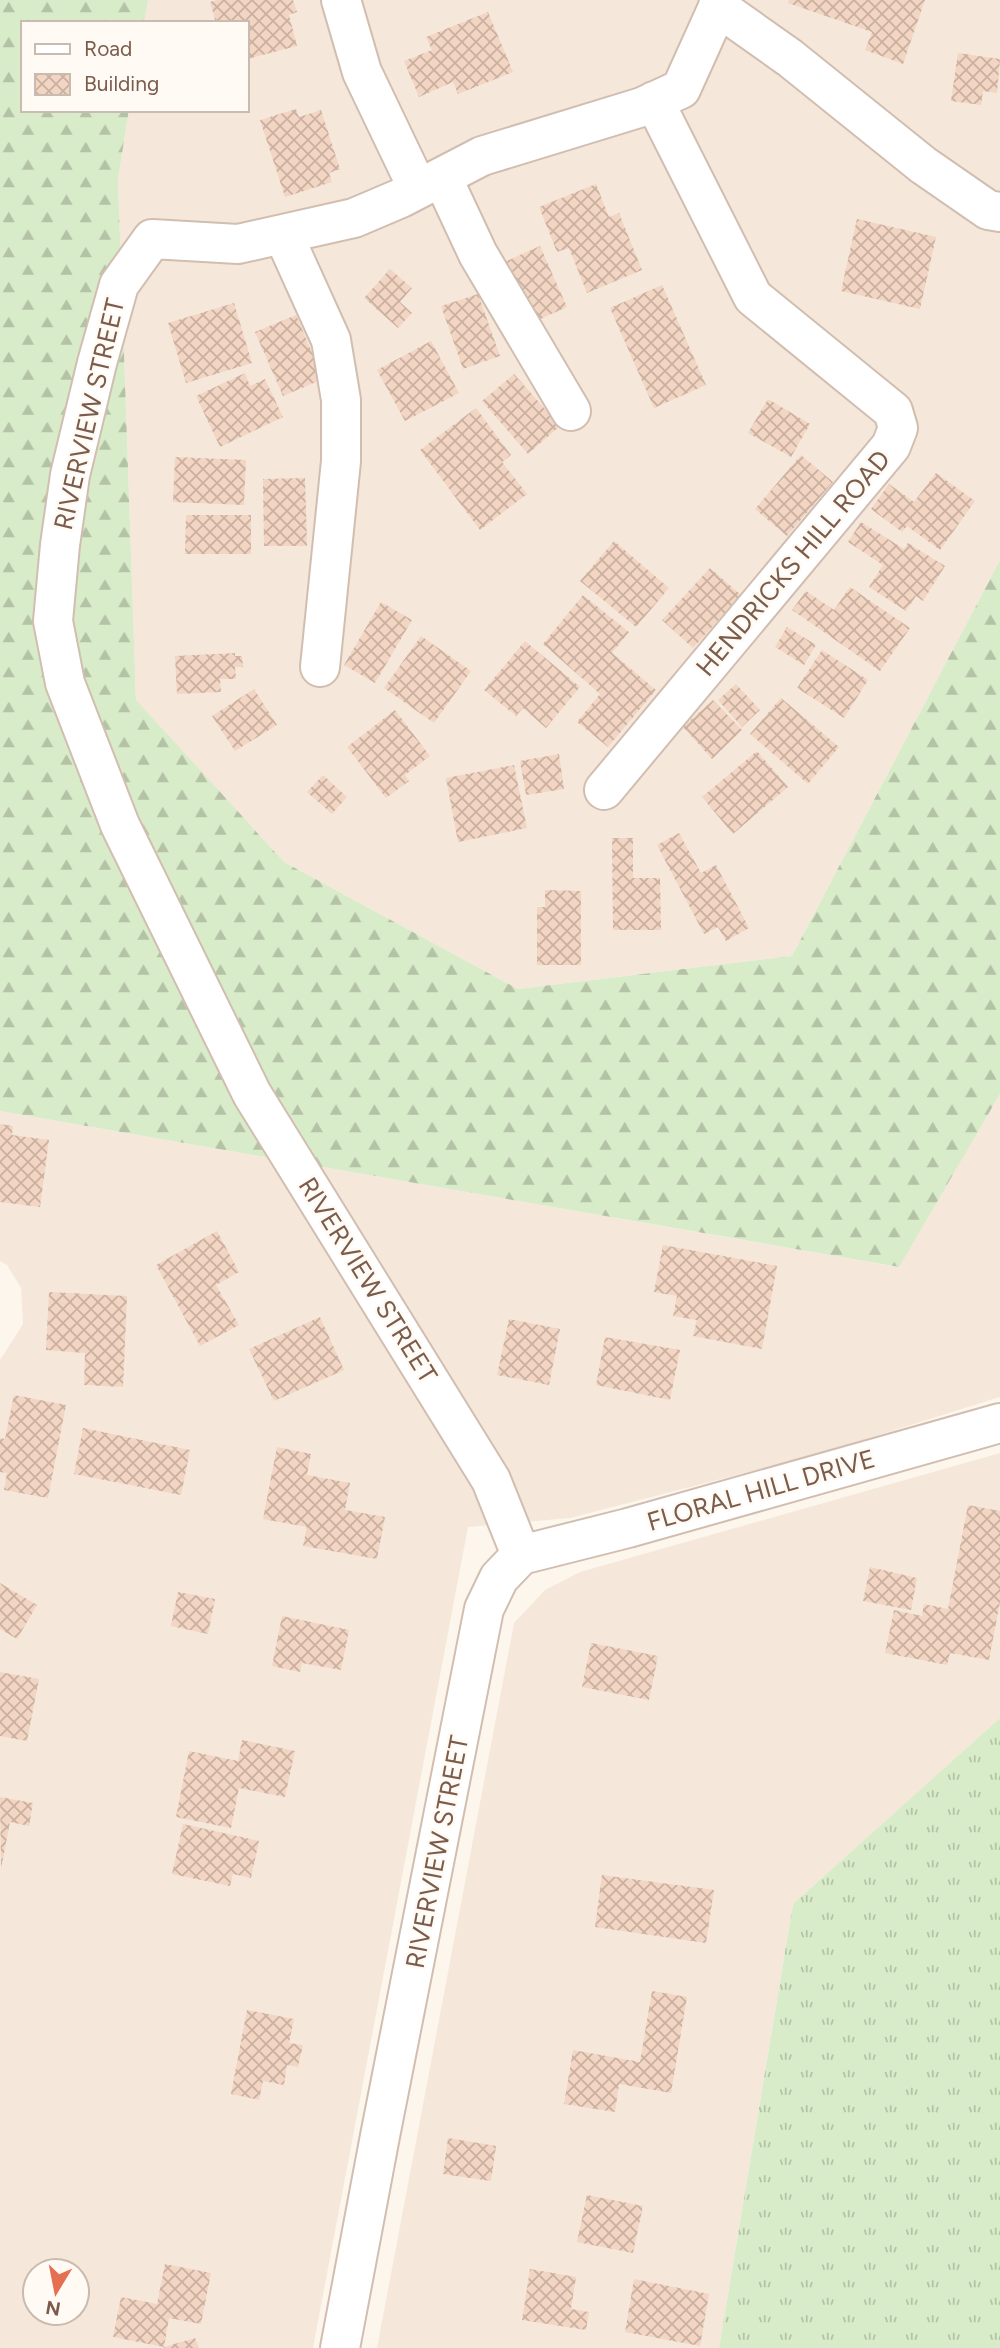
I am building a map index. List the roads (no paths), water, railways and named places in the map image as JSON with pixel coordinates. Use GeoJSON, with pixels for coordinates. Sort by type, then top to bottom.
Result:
{"type":"FeatureCollection","features":[{"type":"Feature","properties":{"kind":"street"},"geometry":{"type":"LineString","coordinates":[[341,0],[362,72],[430,183],[478,254],[570,411]]}},
{"type":"Feature","properties":{"kind":"street"},"geometry":{"type":"LineString","coordinates":[[320,667],[341,461],[341,400],[331,340],[283,234],[354,218],[482,156],[642,107],[681,89],[718,3],[923,165],[988,210],[1000,212]]}},
{"type":"Feature","properties":{"kind":"street","name":"HENDRICKS HILL ROAD"},"geometry":{"type":"LineString","coordinates":[[604,790],[891,446],[898,428],[893,411],[752,297],[654,101]]}},
{"type":"Feature","properties":{"kind":"street","name":"RIVERVIEW STREET"},"geometry":{"type":"LineString","coordinates":[[283,234],[238,244],[152,239],[119,285],[70,475],[53,621],[65,683],[120,825],[252,1094],[491,1480],[521,1555],[499,1578],[484,1609],[340,2348]]}},
{"type":"Feature","properties":{"kind":"street","name":"FLORAL HILL DRIVE"},"geometry":{"type":"LineString","coordinates":[[521,1555],[638,1525],[1000,1423]]}}]}
